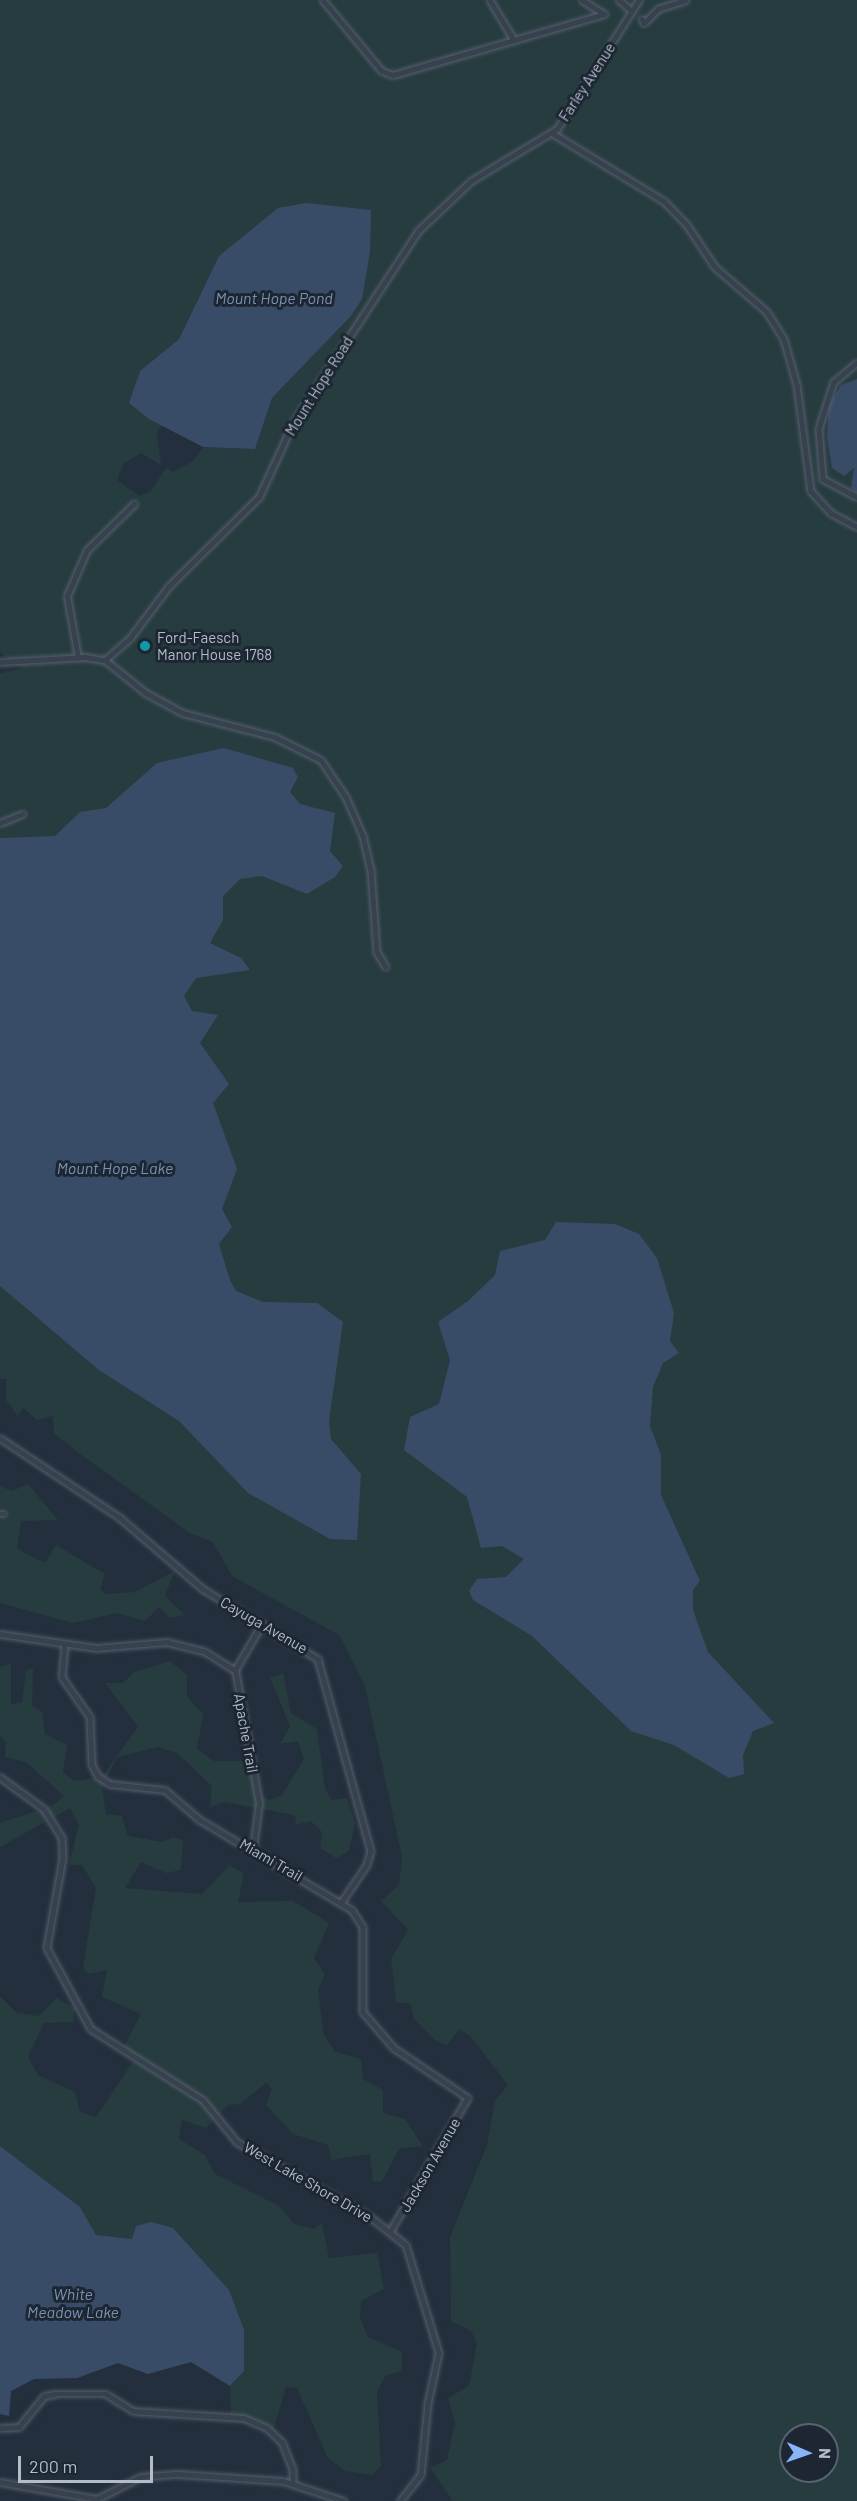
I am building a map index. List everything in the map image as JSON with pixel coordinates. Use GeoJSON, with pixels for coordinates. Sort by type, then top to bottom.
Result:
{"type":"FeatureCollection","features":[{"type":"Feature","properties":{"kind":"street"},"geometry":{"type":"LineString","coordinates":[[323,0],[382,71],[393,75],[604,14],[582,0]]}},
{"type":"Feature","properties":{"kind":"street"},"geometry":{"type":"LineString","coordinates":[[490,0],[514,39]]}},
{"type":"Feature","properties":{"kind":"street"},"geometry":{"type":"LineString","coordinates":[[619,0],[631,13]]}},
{"type":"Feature","properties":{"kind":"street","name":"Farley Avenue"},"geometry":{"type":"LineString","coordinates":[[552,133],[639,0]]}},
{"type":"Feature","properties":{"kind":"street"},"geometry":{"type":"LineString","coordinates":[[642,19],[644,23],[658,9],[686,0]]}},
{"type":"Feature","properties":{"kind":"street"},"geometry":{"type":"LineString","coordinates":[[552,133],[664,201],[687,225],[715,267],[768,312],[784,339],[797,385],[811,491],[831,513],[857,527]]}},
{"type":"Feature","properties":{"kind":"street","name":"Mount Hope Road"},"geometry":{"type":"LineString","coordinates":[[105,660],[130,638],[169,586],[259,497],[293,423],[418,231],[437,209],[471,181],[552,133]]}},
{"type":"Feature","properties":{"kind":"street"},"geometry":{"type":"LineString","coordinates":[[857,363],[834,382],[821,414],[820,433],[823,479],[857,497]]}},
{"type":"Feature","properties":{"kind":"street"},"geometry":{"type":"LineString","coordinates":[[78,658],[67,596],[87,550],[134,504]]}},
{"type":"Feature","properties":{"kind":"street"},"geometry":{"type":"LineString","coordinates":[[0,662],[78,658],[105,660],[132,684],[183,713],[274,737],[321,760],[339,785],[363,836],[371,870],[377,952],[386,967]]}},
{"type":"Feature","properties":{"kind":"street"},"geometry":{"type":"LineString","coordinates":[[0,823],[22,814]]}},
{"type":"Feature","properties":{"kind":"street","name":"Cayuga Avenue"},"geometry":{"type":"LineString","coordinates":[[0,1438],[119,1517],[203,1588],[315,1655],[323,1672],[371,1851],[367,1865],[342,1902]]}},
{"type":"Feature","properties":{"kind":"street"},"geometry":{"type":"LineString","coordinates":[[0,1634],[65,1645],[106,1648],[167,1641],[204,1651],[235,1670],[262,1624]]}},
{"type":"Feature","properties":{"kind":"street","name":"Miami Trail"},"geometry":{"type":"LineString","coordinates":[[65,1645],[62,1677],[90,1717],[92,1765],[98,1776],[110,1784],[161,1788],[200,1820],[253,1848],[342,1902],[363,1927],[360,2001],[368,2020],[394,2048],[468,2099]]}},
{"type":"Feature","properties":{"kind":"street","name":"Apache Trail"},"geometry":{"type":"LineString","coordinates":[[235,1670],[259,1803],[253,1848]]}},
{"type":"Feature","properties":{"kind":"street","name":"West Lake Shore Drive"},"geometry":{"type":"LineString","coordinates":[[0,1777],[44,1809],[62,1838],[63,1858],[47,1948],[92,2029],[203,2100],[237,2142],[392,2231],[410,2253],[439,2353],[428,2404],[423,2469],[408,2499]]}},
{"type":"Feature","properties":{"kind":"street","name":"Jackson Avenue"},"geometry":{"type":"LineString","coordinates":[[392,2231],[468,2099]]}},
{"type":"Feature","properties":{"kind":"street"},"geometry":{"type":"LineString","coordinates":[[0,2428],[19,2427],[44,2396],[55,2394],[106,2394],[133,2411],[244,2418],[267,2428],[282,2442],[292,2469],[293,2483]]}},
{"type":"Feature","properties":{"kind":"street"},"geometry":{"type":"LineString","coordinates":[[0,2482],[104,2499],[135,2478],[152,2474],[293,2483],[344,2501]]}},
{"type":"Feature","properties":{"kind":"street"},"geometry":{"type":"LineString","coordinates":[[401,2501],[408,2499]]}},
{"type":"Feature","properties":{"kind":"green space"},"geometry":{"type":"Polygon","coordinates":[[[0,0],[857,0],[857,2501],[453,2501],[430,2468],[447,2460],[455,2422],[448,2398],[469,2386],[477,2343],[471,2331],[451,2321],[450,2237],[487,2145],[495,2101],[508,2085],[471,2037],[459,2029],[447,2045],[435,2040],[414,2019],[411,2004],[396,2002],[391,1959],[408,1930],[381,1901],[399,1885],[402,1857],[365,1686],[339,1635],[232,1576],[213,1542],[190,1533],[76,1451],[54,1433],[53,1416],[37,1420],[23,1408],[18,1416],[6,1400],[6,1379],[0,1379],[0,673],[22,669],[0,652],[0,0]],[[306,203],[219,256],[179,339],[140,371],[129,403],[162,426],[157,432],[161,465],[173,472],[193,461],[203,447],[255,449],[272,398],[351,316],[320,205],[306,203]],[[141,453],[124,463],[117,480],[140,496],[150,492],[166,468],[141,453]]]}},
{"type":"Feature","properties":{"kind":"green space"},"geometry":{"type":"Polygon","coordinates":[[[28,1484],[58,1520],[21,1521],[17,1549],[45,1563],[56,1545],[105,1574],[100,1589],[106,1594],[135,1592],[175,1571],[165,1595],[184,1615],[170,1618],[159,1607],[145,1621],[117,1613],[73,1623],[0,1603],[0,1486],[12,1491],[28,1484]]]}},
{"type":"Feature","properties":{"kind":"green space"},"geometry":{"type":"Polygon","coordinates":[[[170,1661],[187,1675],[187,1697],[203,1714],[197,1749],[214,1761],[247,1761],[259,1795],[270,1800],[282,1795],[304,1759],[298,1741],[280,1744],[290,1726],[270,1678],[283,1673],[291,1713],[317,1729],[325,1789],[332,1800],[347,1798],[355,1823],[349,1851],[336,1858],[320,1848],[322,1832],[311,1821],[295,1825],[296,1816],[224,1802],[210,1807],[212,1786],[177,1753],[158,1747],[117,1757],[102,1787],[106,1814],[122,1816],[128,1836],[163,1842],[173,1837],[183,1840],[181,1870],[166,1873],[141,1862],[125,1888],[202,1894],[230,1865],[244,1874],[238,1902],[293,1901],[329,1923],[314,1958],[325,1975],[318,1989],[323,2032],[334,2051],[361,2059],[363,2079],[383,2090],[383,2113],[405,2119],[423,2146],[399,2149],[382,2181],[373,2182],[370,2154],[331,2160],[328,2145],[293,2134],[266,2105],[272,2089],[266,2083],[240,2104],[228,2105],[206,2128],[182,2120],[179,2139],[205,2155],[215,2174],[279,2206],[294,2224],[314,2229],[322,2223],[329,2258],[377,2253],[384,2289],[361,2301],[360,2318],[368,2337],[402,2352],[402,2371],[385,2376],[377,2392],[381,2466],[372,2475],[345,2471],[328,2458],[297,2388],[286,2387],[273,2431],[231,2417],[230,2386],[244,2371],[132,2239],[96,2236],[80,2207],[0,2146],[0,1996],[17,2013],[39,2016],[57,1998],[75,2008],[73,2022],[44,2023],[28,2057],[38,2075],[75,2092],[80,2112],[96,2117],[134,2060],[124,2046],[141,2014],[102,1997],[107,1970],[88,1974],[83,1967],[96,1888],[82,1865],[69,1865],[79,1825],[70,1808],[0,1847],[0,1823],[52,1806],[64,1796],[26,1762],[5,1757],[6,1742],[0,1736],[0,1667],[11,1663],[11,1704],[22,1702],[26,1671],[33,1668],[32,1706],[42,1712],[45,1734],[67,1745],[63,1772],[74,1781],[102,1777],[138,1727],[105,1683],[123,1683],[134,1672],[170,1661]]]}},
{"type":"Feature","properties":{"kind":"water","name":"Mount Hope Pond"},"geometry":{"type":"Polygon","coordinates":[[[306,203],[371,210],[370,252],[362,299],[351,316],[272,398],[255,449],[203,447],[149,419],[129,403],[140,371],[179,339],[219,256],[278,208],[306,203]]]}},
{"type":"Feature","properties":{"kind":"water"},"geometry":{"type":"Polygon","coordinates":[[[857,379],[857,493],[851,488],[854,468],[844,476],[832,468],[827,437],[829,405],[841,385],[857,379]]]}},
{"type":"Feature","properties":{"kind":"water","name":"Mount Hope Lake"},"geometry":{"type":"Polygon","coordinates":[[[224,748],[293,768],[298,777],[290,792],[300,804],[335,813],[330,851],[343,866],[335,877],[307,894],[262,876],[240,879],[223,896],[223,920],[210,943],[241,958],[250,970],[196,978],[184,996],[192,1011],[218,1015],[200,1043],[229,1084],[213,1103],[237,1169],[222,1209],[232,1227],[219,1244],[230,1280],[236,1291],[263,1302],[317,1303],[343,1322],[329,1421],[331,1439],[361,1474],[357,1540],[330,1539],[248,1493],[179,1421],[99,1370],[0,1286],[0,838],[55,836],[80,812],[106,808],[157,763],[224,748]]]}},
{"type":"Feature","properties":{"kind":"water"},"geometry":{"type":"Polygon","coordinates":[[[556,1222],[615,1224],[639,1234],[657,1258],[674,1313],[670,1341],[679,1353],[663,1363],[653,1387],[650,1426],[661,1455],[661,1495],[700,1581],[693,1590],[693,1610],[708,1652],[774,1723],[753,1731],[743,1755],[744,1774],[729,1778],[674,1745],[631,1731],[532,1636],[473,1600],[469,1591],[477,1579],[506,1577],[524,1559],[502,1546],[481,1548],[467,1497],[404,1450],[410,1417],[439,1404],[450,1360],[438,1322],[468,1301],[495,1275],[500,1251],[545,1240],[556,1222]]]}},
{"type":"Feature","properties":{"kind":"water","name":"White Meadow Lake"},"geometry":{"type":"Polygon","coordinates":[[[0,2146],[80,2207],[96,2235],[132,2239],[136,2226],[151,2222],[173,2228],[229,2290],[244,2330],[244,2371],[230,2386],[191,2362],[148,2374],[118,2363],[77,2378],[34,2379],[11,2391],[9,2416],[0,2414],[0,2146]]]}},
{"type":"Feature","properties":{"kind":"place","name":"Ford-Faesch Manor House 1768"},"geometry":{"type":"Point","coordinates":[145,646]}}]}
